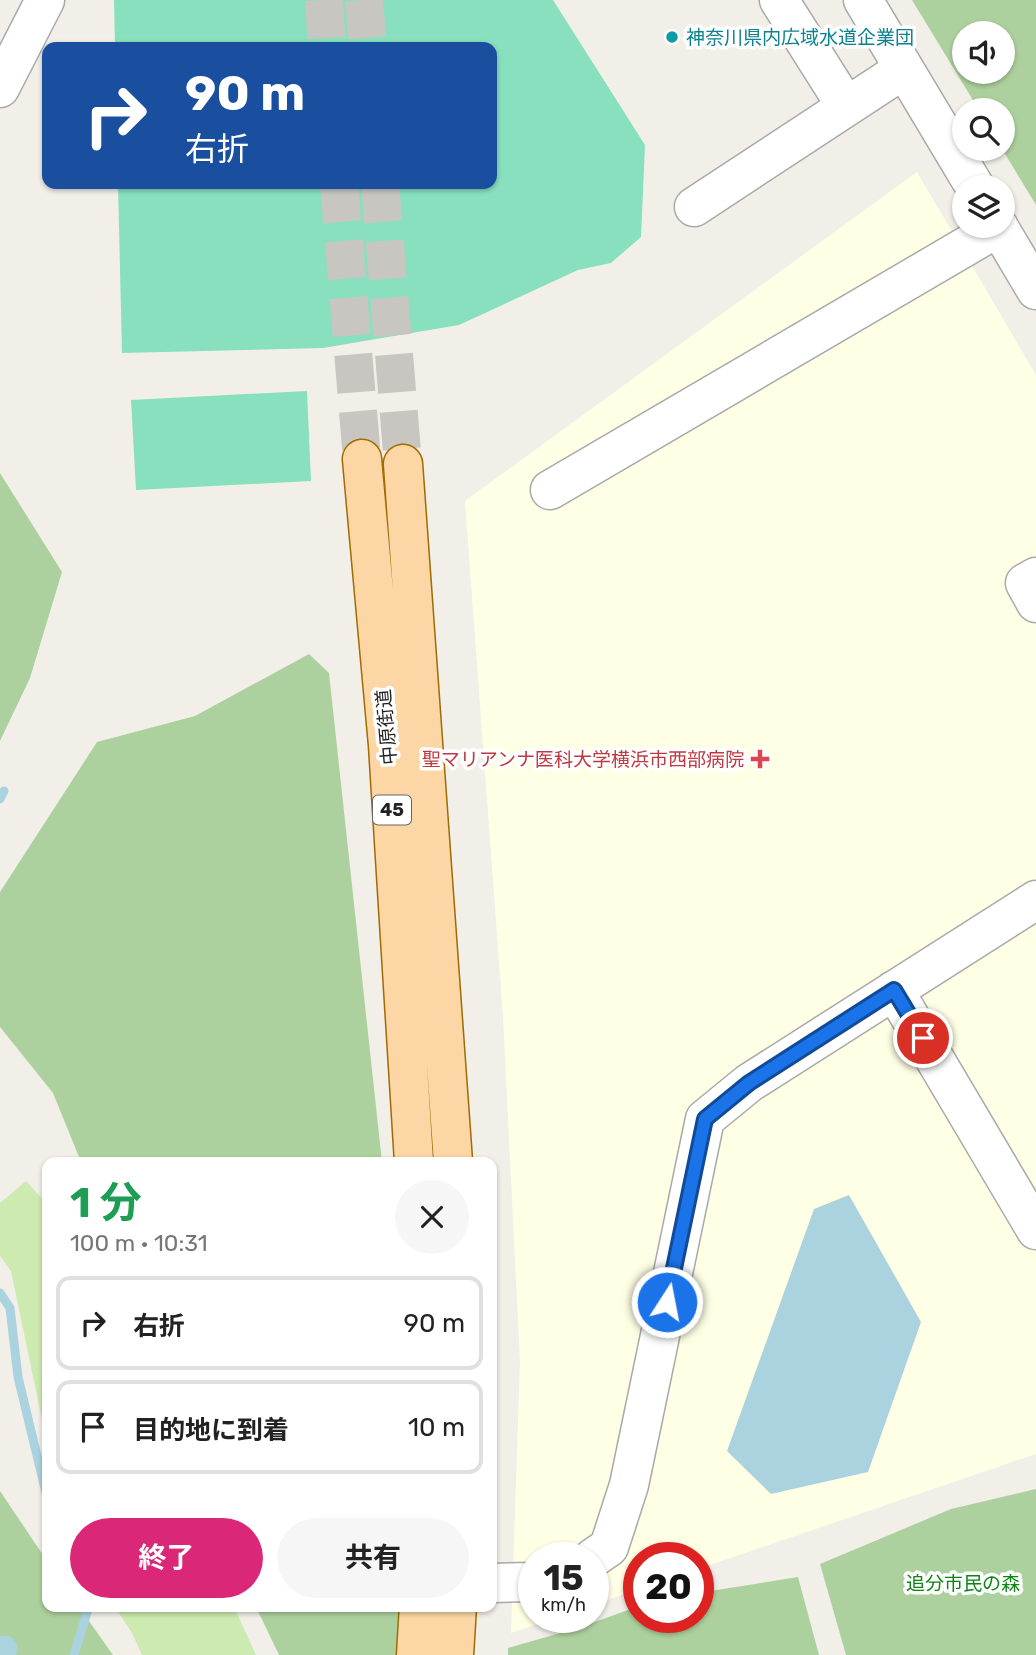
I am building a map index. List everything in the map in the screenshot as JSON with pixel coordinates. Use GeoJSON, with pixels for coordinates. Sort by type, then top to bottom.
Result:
{"type":"FeatureCollection","features":[{"type":"Feature","properties":{"kind":"main road","name":"中原街道"},"geometry":{"type":"LineString","coordinates":[[362,460],[388,745],[414,1157]]}},
{"type":"Feature","properties":{"kind":"main road","name":"中原街道"},"geometry":{"type":"LineString","coordinates":[[403,464],[453,1157]]}},
{"type":"Feature","properties":{"kind":"main road"},"geometry":{"type":"LineString","coordinates":[[416,1655],[419,1612]]}},
{"type":"Feature","properties":{"kind":"main road"},"geometry":{"type":"LineString","coordinates":[[454,1655],[457,1612]]}},
{"type":"Feature","properties":{"kind":"street"},"geometry":{"type":"LineString","coordinates":[[0,88],[45,0]]}},
{"type":"Feature","properties":{"kind":"street"},"geometry":{"type":"LineString","coordinates":[[779,0],[846,106]]}},
{"type":"Feature","properties":{"kind":"street"},"geometry":{"type":"LineString","coordinates":[[863,0],[968,175]]}},
{"type":"Feature","properties":{"kind":"street"},"geometry":{"type":"LineString","coordinates":[[694,207],[904,69]]}},
{"type":"Feature","properties":{"kind":"street"},"geometry":{"type":"LineString","coordinates":[[550,490],[979,238]]}},
{"type":"Feature","properties":{"kind":"street"},"geometry":{"type":"LineString","coordinates":[[1005,238],[1036,290]]}},
{"type":"Feature","properties":{"kind":"street"},"geometry":{"type":"LineString","coordinates":[[1036,577],[1025,583],[1036,603]]}},
{"type":"Feature","properties":{"kind":"street"},"geometry":{"type":"LineString","coordinates":[[609,1547],[629,1485],[705,1119],[749,1083],[1036,900]]}},
{"type":"Feature","properties":{"kind":"street"},"geometry":{"type":"LineString","coordinates":[[894,990],[1036,1230]]}},
{"type":"Feature","properties":{"kind":"street"},"geometry":{"type":"LineString","coordinates":[[497,1583],[518,1582]]}},
{"type":"Feature","properties":{"kind":"shaded area","name":"聖マリアンナ医科大学横浜市西部病院"},"geometry":{"type":"Polygon","coordinates":[[[917,172],[952,232],[952,238],[956,238],[1036,375],[1036,1454],[714,1564],[714,1542],[623,1542],[623,1595],[609,1599],[609,1542],[518,1542],[518,1631],[511,1633],[520,1361],[503,1016],[465,501],[917,172]]]}},
{"type":"Feature","properties":{"kind":"green space"},"geometry":{"type":"Polygon","coordinates":[[[114,0],[553,0],[645,145],[641,237],[611,263],[578,270],[459,325],[323,348],[122,353],[118,189],[497,189],[497,42],[115,42],[114,0]]]}},
{"type":"Feature","properties":{"kind":"green space"},"geometry":{"type":"Polygon","coordinates":[[[912,0],[1036,0],[1036,205],[1009,161],[1015,161],[1015,98],[972,98],[963,84],[1015,84],[1015,21],[952,21],[952,66],[912,0]]]}},
{"type":"Feature","properties":{"kind":"green space"},"geometry":{"type":"Polygon","coordinates":[[[307,391],[311,481],[136,490],[131,400],[307,391]]]}},
{"type":"Feature","properties":{"kind":"green space"},"geometry":{"type":"Polygon","coordinates":[[[0,473],[62,572],[30,678],[0,741],[0,473]]]}},
{"type":"Feature","properties":{"kind":"green space"},"geometry":{"type":"Polygon","coordinates":[[[309,654],[329,673],[381,1157],[79,1157],[53,1093],[0,1027],[0,892],[97,742],[195,716],[309,654]]]}},
{"type":"Feature","properties":{"kind":"green space"},"geometry":{"type":"Polygon","coordinates":[[[26,1181],[42,1199],[42,1420],[11,1271],[0,1256],[0,1203],[26,1181]]]}},
{"type":"Feature","properties":{"kind":"green space","name":"追分市民の森"},"geometry":{"type":"Polygon","coordinates":[[[1036,1489],[1036,1655],[846,1655],[820,1564],[951,1509],[1036,1489]]]}},
{"type":"Feature","properties":{"kind":"green space"},"geometry":{"type":"Polygon","coordinates":[[[0,1491],[42,1554],[42,1612],[83,1612],[113,1655],[0,1655],[0,1491]]]}},
{"type":"Feature","properties":{"kind":"green space"},"geometry":{"type":"Polygon","coordinates":[[[798,1577],[819,1655],[508,1655],[508,1648],[560,1633],[609,1633],[609,1617],[623,1612],[623,1633],[714,1633],[714,1590],[798,1577]]]}},
{"type":"Feature","properties":{"kind":"green space"},"geometry":{"type":"Polygon","coordinates":[[[118,1612],[236,1612],[256,1655],[142,1655],[118,1612]]]}},
{"type":"Feature","properties":{"kind":"green space"},"geometry":{"type":"Polygon","coordinates":[[[258,1612],[399,1612],[398,1655],[279,1655],[258,1612]]]}},
{"type":"Feature","properties":{"kind":"water"},"geometry":{"type":"Polygon","coordinates":[[[849,1195],[921,1322],[868,1472],[771,1494],[727,1451],[814,1209],[849,1195]]]}},
{"type":"Feature","properties":{"kind":"water"},"geometry":{"type":"Polygon","coordinates":[[[0,1636],[10,1636],[18,1646],[16,1655],[0,1655],[0,1636]]]}},
{"type":"Feature","properties":{"kind":"waterway"},"geometry":{"type":"LineString","coordinates":[[0,799],[4,791]]}},
{"type":"Feature","properties":{"kind":"waterway"},"geometry":{"type":"LineString","coordinates":[[0,1293],[10,1308],[18,1377],[42,1476]]}},
{"type":"Feature","properties":{"kind":"waterway"},"geometry":{"type":"LineString","coordinates":[[74,1655],[87,1612]]}},
{"type":"Feature","properties":{"kind":"tunnel"},"geometry":{"type":"LineString","coordinates":[[324,0],[327,42]]}},
{"type":"Feature","properties":{"kind":"tunnel"},"geometry":{"type":"LineString","coordinates":[[364,0],[368,42]]}},
{"type":"Feature","properties":{"kind":"tunnel"},"geometry":{"type":"LineString","coordinates":[[339,189],[362,459]]}},
{"type":"Feature","properties":{"kind":"tunnel"},"geometry":{"type":"LineString","coordinates":[[380,189],[403,464]]}},
{"type":"Feature","properties":{"kind":"place","name":"神奈川県内広域水道企業団"},"geometry":{"type":"Point","coordinates":[672,37]}},
{"type":"Feature","properties":{"kind":"place","name":"聖マリアンナ医科大学横浜市西部病院"},"geometry":{"type":"Point","coordinates":[760,759]}},
{"type":"Feature","properties":{"kind":"route"},"geometry":{"type":"LineString","coordinates":[[667,1302],[705,1119],[749,1083],[894,990],[923,1038]]}}]}
